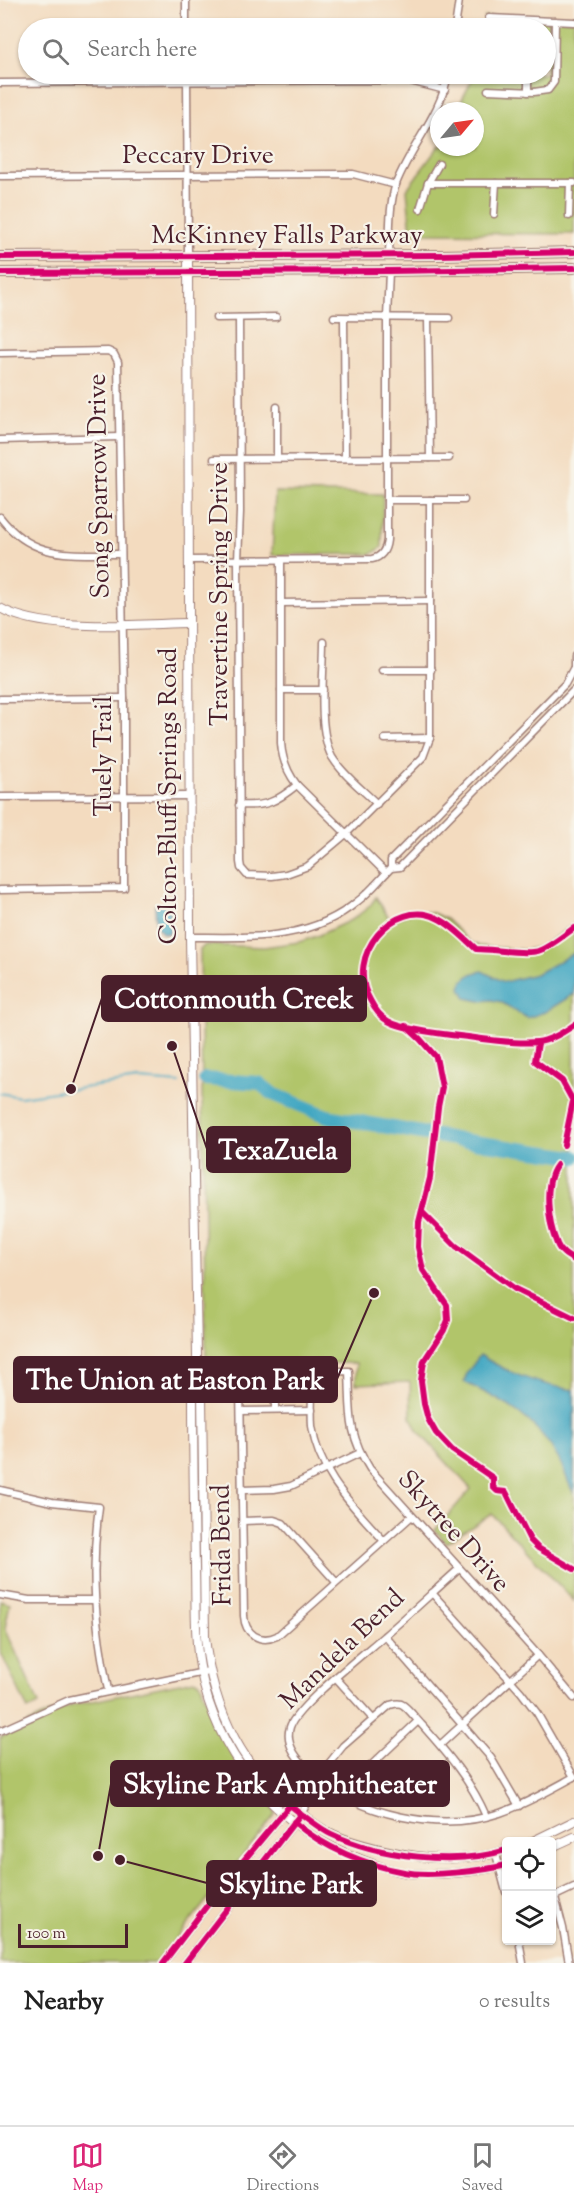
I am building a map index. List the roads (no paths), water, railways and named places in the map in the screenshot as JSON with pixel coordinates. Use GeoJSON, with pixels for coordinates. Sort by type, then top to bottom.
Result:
{"type":"FeatureCollection","features":[{"type":"Feature","properties":{"kind":"main road","name":"McKinney Falls Parkway"},"geometry":{"type":"LineString","coordinates":[[0,256],[441,255],[574,252]]}},
{"type":"Feature","properties":{"kind":"main road"},"geometry":{"type":"LineString","coordinates":[[389,254],[389,271]]}},
{"type":"Feature","properties":{"kind":"main road","name":"McKinney Falls Parkway"},"geometry":{"type":"LineString","coordinates":[[0,273],[574,268]]}},
{"type":"Feature","properties":{"kind":"street"},"geometry":{"type":"LineString","coordinates":[[186,0],[186,18]]}},
{"type":"Feature","properties":{"kind":"street"},"geometry":{"type":"LineString","coordinates":[[456,18],[459,0]]}},
{"type":"Feature","properties":{"kind":"street"},"geometry":{"type":"LineString","coordinates":[[556,21],[574,22]]}},
{"type":"Feature","properties":{"kind":"street"},"geometry":{"type":"LineString","coordinates":[[0,82],[18,82]]}},
{"type":"Feature","properties":{"kind":"street"},"geometry":{"type":"LineString","coordinates":[[187,84],[188,256]]}},
{"type":"Feature","properties":{"kind":"street"},"geometry":{"type":"LineString","coordinates":[[422,84],[445,90]]}},
{"type":"Feature","properties":{"kind":"street"},"geometry":{"type":"LineString","coordinates":[[389,254],[390,222],[396,185],[438,108],[446,84]]}},
{"type":"Feature","properties":{"kind":"street"},"geometry":{"type":"LineString","coordinates":[[528,84],[528,92]]}},
{"type":"Feature","properties":{"kind":"street"},"geometry":{"type":"LineString","coordinates":[[488,90],[528,92],[548,90],[552,84]]}},
{"type":"Feature","properties":{"kind":"street"},"geometry":{"type":"LineString","coordinates":[[420,209],[428,183],[439,164]]}},
{"type":"Feature","properties":{"kind":"street","name":"Peccary Drive"},"geometry":{"type":"LineString","coordinates":[[0,176],[353,174],[396,185]]}},
{"type":"Feature","properties":{"kind":"street"},"geometry":{"type":"LineString","coordinates":[[428,183],[572,183],[569,216]]}},
{"type":"Feature","properties":{"kind":"street"},"geometry":{"type":"LineString","coordinates":[[494,214],[496,183]]}},
{"type":"Feature","properties":{"kind":"street","name":"Colton-Bluff Springs Road"},"geometry":{"type":"LineString","coordinates":[[188,256],[190,937],[198,1372],[192,1395],[196,1612],[207,1698],[219,1728],[251,1779],[283,1813],[317,1839],[366,1861],[405,1873],[463,1871],[502,1866]]}},
{"type":"Feature","properties":{"kind":"street"},"geometry":{"type":"LineString","coordinates":[[189,560],[281,561],[376,559],[381,556],[386,547],[389,271]]}},
{"type":"Feature","properties":{"kind":"street"},"geometry":{"type":"LineString","coordinates":[[216,318],[276,317]]}},
{"type":"Feature","properties":{"kind":"street"},"geometry":{"type":"LineString","coordinates":[[334,317],[449,318]]}},
{"type":"Feature","properties":{"kind":"street","name":"Travertine Spring Drive"},"geometry":{"type":"LineString","coordinates":[[240,318],[238,560],[240,862],[243,871],[251,876],[272,876],[297,871],[308,866],[346,834]]}},
{"type":"Feature","properties":{"kind":"street"},"geometry":{"type":"LineString","coordinates":[[344,318],[345,458]]}},
{"type":"Feature","properties":{"kind":"street"},"geometry":{"type":"LineString","coordinates":[[429,318],[430,458]]}},
{"type":"Feature","properties":{"kind":"street","name":"Song Sparrow Drive"},"geometry":{"type":"LineString","coordinates":[[0,353],[108,351],[114,354],[118,362],[122,624]]}},
{"type":"Feature","properties":{"kind":"street"},"geometry":{"type":"LineString","coordinates":[[276,458],[277,407]]}},
{"type":"Feature","properties":{"kind":"street"},"geometry":{"type":"LineString","coordinates":[[0,440],[119,437]]}},
{"type":"Feature","properties":{"kind":"street"},"geometry":{"type":"LineString","coordinates":[[214,459],[449,458]]}},
{"type":"Feature","properties":{"kind":"street"},"geometry":{"type":"LineString","coordinates":[[387,500],[464,500]]}},
{"type":"Feature","properties":{"kind":"street"},"geometry":{"type":"LineString","coordinates":[[346,834],[423,757],[430,738],[430,500]]}},
{"type":"Feature","properties":{"kind":"street"},"geometry":{"type":"LineString","coordinates":[[0,517],[21,539],[40,549],[62,553],[121,554]]}},
{"type":"Feature","properties":{"kind":"street"},"geometry":{"type":"LineString","coordinates":[[281,561],[282,753],[288,774],[346,834],[388,871]]}},
{"type":"Feature","properties":{"kind":"street"},"geometry":{"type":"LineString","coordinates":[[281,603],[430,601]]}},
{"type":"Feature","properties":{"kind":"street"},"geometry":{"type":"LineString","coordinates":[[0,608],[31,620],[55,623],[189,623]]}},
{"type":"Feature","properties":{"kind":"street","name":"Tuely Trail"},"geometry":{"type":"LineString","coordinates":[[0,890],[124,888],[122,624]]}},
{"type":"Feature","properties":{"kind":"street"},"geometry":{"type":"LineString","coordinates":[[324,642],[324,733],[332,756],[346,774],[377,804]]}},
{"type":"Feature","properties":{"kind":"street"},"geometry":{"type":"LineString","coordinates":[[190,937],[263,937],[299,932],[333,918],[360,901],[388,871],[391,860],[565,684],[574,670],[574,656]]}},
{"type":"Feature","properties":{"kind":"street"},"geometry":{"type":"LineString","coordinates":[[382,670],[430,670]]}},
{"type":"Feature","properties":{"kind":"street"},"geometry":{"type":"LineString","coordinates":[[281,690],[323,690]]}},
{"type":"Feature","properties":{"kind":"street"},"geometry":{"type":"LineString","coordinates":[[388,871],[400,867],[574,690]]}},
{"type":"Feature","properties":{"kind":"street"},"geometry":{"type":"LineString","coordinates":[[0,699],[124,698]]}},
{"type":"Feature","properties":{"kind":"street"},"geometry":{"type":"LineString","coordinates":[[386,739],[430,738]]}},
{"type":"Feature","properties":{"kind":"street"},"geometry":{"type":"LineString","coordinates":[[239,805],[260,806],[276,801],[297,785]]}},
{"type":"Feature","properties":{"kind":"street"},"geometry":{"type":"LineString","coordinates":[[0,797],[190,796]]}},
{"type":"Feature","properties":{"kind":"street"},"geometry":{"type":"LineString","coordinates":[[198,1372],[274,1371],[275,1410]]}},
{"type":"Feature","properties":{"kind":"street","name":"Skytree Drive"},"geometry":{"type":"LineString","coordinates":[[274,1371],[349,1371],[351,1422],[354,1438],[370,1469],[574,1698]]}},
{"type":"Feature","properties":{"kind":"street"},"geometry":{"type":"LineString","coordinates":[[312,1388],[314,1434],[326,1470],[344,1496],[383,1540]]}},
{"type":"Feature","properties":{"kind":"street","name":"Frida Bend"},"geometry":{"type":"LineString","coordinates":[[240,1389],[244,1623],[255,1637],[267,1639],[277,1636],[412,1515]]}},
{"type":"Feature","properties":{"kind":"street"},"geometry":{"type":"LineString","coordinates":[[241,1411],[312,1410]]}},
{"type":"Feature","properties":{"kind":"street"},"geometry":{"type":"LineString","coordinates":[[242,1490],[291,1486],[360,1453]]}},
{"type":"Feature","properties":{"kind":"street"},"geometry":{"type":"LineString","coordinates":[[0,1490],[52,1502],[99,1508],[94,1600],[97,1634],[108,1690]]}},
{"type":"Feature","properties":{"kind":"street"},"geometry":{"type":"LineString","coordinates":[[243,1521],[274,1520],[283,1523],[336,1582]]}},
{"type":"Feature","properties":{"kind":"street","name":"Mandela Bend"},"geometry":{"type":"LineString","coordinates":[[459,1569],[296,1716],[290,1727],[289,1739],[292,1750],[321,1781],[362,1806],[403,1817],[436,1822],[486,1816],[519,1806],[574,1777]]}},
{"type":"Feature","properties":{"kind":"street"},"geometry":{"type":"LineString","coordinates":[[432,1593],[537,1713],[574,1777]]}},
{"type":"Feature","properties":{"kind":"street"},"geometry":{"type":"LineString","coordinates":[[0,1594],[29,1600],[94,1600]]}},
{"type":"Feature","properties":{"kind":"street"},"geometry":{"type":"LineString","coordinates":[[385,1636],[492,1758],[519,1806]]}},
{"type":"Feature","properties":{"kind":"street"},"geometry":{"type":"LineString","coordinates":[[440,1745],[538,1655]]}},
{"type":"Feature","properties":{"kind":"street"},"geometry":{"type":"LineString","coordinates":[[0,1731],[69,1700],[108,1690],[205,1672]]}},
{"type":"Feature","properties":{"kind":"street","name":"Colton-Bluff Springs Road"},"geometry":{"type":"LineString","coordinates":[[205,1672],[223,1717],[242,1753],[269,1787],[301,1814],[332,1834],[406,1856],[464,1858],[502,1852]]}},
{"type":"Feature","properties":{"kind":"street"},"geometry":{"type":"LineString","coordinates":[[336,1678],[373,1719]]}},
{"type":"Feature","properties":{"kind":"street"},"geometry":{"type":"LineString","coordinates":[[163,1963],[219,1890],[315,1775],[322,1772],[343,1746],[393,1704],[402,1704],[440,1745],[470,1782],[486,1816]]}},
{"type":"Feature","properties":{"kind":"street"},"geometry":{"type":"LineString","coordinates":[[347,1797],[363,1774],[418,1721]]}},
{"type":"Feature","properties":{"kind":"street"},"geometry":{"type":"LineString","coordinates":[[185,1963],[301,1814],[321,1781],[322,1772]]}},
{"type":"Feature","properties":{"kind":"street"},"geometry":{"type":"LineString","coordinates":[[541,1837],[574,1821]]}},
{"type":"Feature","properties":{"kind":"street"},"geometry":{"type":"LineString","coordinates":[[556,1845],[574,1837]]}},
{"type":"Feature","properties":{"kind":"street"},"geometry":{"type":"LineString","coordinates":[[496,1854],[502,1864]]}},
{"type":"Feature","properties":{"kind":"street"},"geometry":{"type":"LineString","coordinates":[[556,1896],[574,1887]]}},
{"type":"Feature","properties":{"kind":"street"},"geometry":{"type":"LineString","coordinates":[[556,1906],[563,1928],[569,1963]]}},
{"type":"Feature","properties":{"kind":"street"},"geometry":{"type":"LineString","coordinates":[[520,1945],[523,1963]]}},
{"type":"Feature","properties":{"kind":"water"},"geometry":{"type":"Polygon","coordinates":[[[155,905],[169,905],[170,933],[163,934],[156,926],[155,905]]]}},
{"type":"Feature","properties":{"kind":"water"},"geometry":{"type":"Polygon","coordinates":[[[574,953],[574,994],[545,1012],[527,1018],[501,1002],[466,998],[461,988],[463,981],[471,974],[482,971],[504,982],[536,974],[574,953]]]}},
{"type":"Feature","properties":{"kind":"water"},"geometry":{"type":"Polygon","coordinates":[[[480,1355],[525,1378],[574,1390],[574,1494],[561,1464],[541,1433],[506,1404],[464,1382],[467,1373],[480,1355]]]}},
{"type":"Feature","properties":{"kind":"waterway"},"geometry":{"type":"LineString","coordinates":[[205,1079],[259,1083],[273,1094],[327,1116],[454,1139],[574,1157]]}},
{"type":"Feature","properties":{"kind":"waterway"},"geometry":{"type":"LineString","coordinates":[[0,1093],[20,1097],[138,1080],[180,1083]]}},
{"type":"Feature","properties":{"kind":"place","name":"TexaZuela"},"geometry":{"type":"Point","coordinates":[172,1046]}},
{"type":"Feature","properties":{"kind":"place","name":"Cottonmouth Creek"},"geometry":{"type":"Point","coordinates":[71,1089]}},
{"type":"Feature","properties":{"kind":"place","name":"The Union at Easton Park"},"geometry":{"type":"Point","coordinates":[374,1293]}},
{"type":"Feature","properties":{"kind":"place","name":"Skyline Park Amphitheater"},"geometry":{"type":"Point","coordinates":[98,1856]}},
{"type":"Feature","properties":{"kind":"place","name":"Skyline Park"},"geometry":{"type":"Point","coordinates":[120,1860]}}]}
